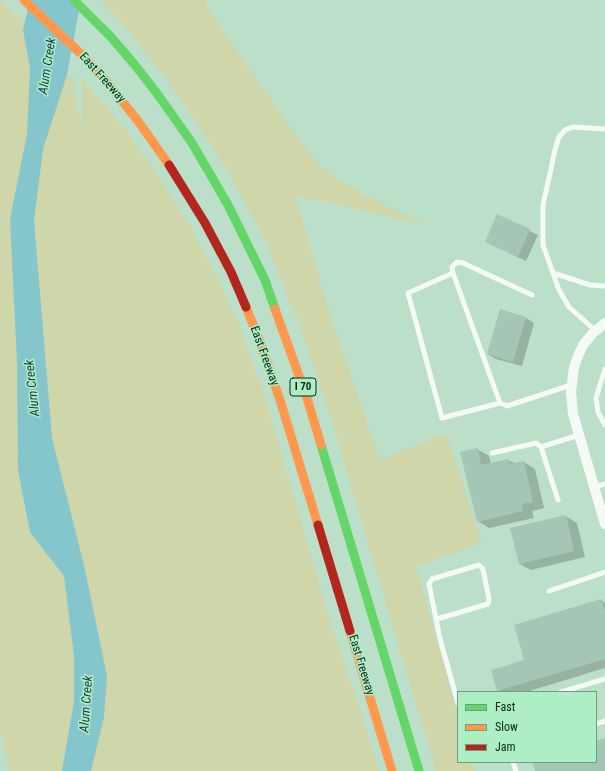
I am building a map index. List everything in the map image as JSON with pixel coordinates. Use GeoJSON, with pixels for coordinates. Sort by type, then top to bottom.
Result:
{"type":"FeatureCollection","features":[{"type":"Feature","properties":{"kind":"highway","name":"East Freeway"},"geometry":{"type":"LineString","coordinates":[[24,0],[80,53],[106,81],[142,127],[187,192],[205,223],[238,289],[271,371],[297,452],[392,771]]}},
{"type":"Feature","properties":{"kind":"highway","name":"East Freeway"},"geometry":{"type":"LineString","coordinates":[[74,0],[111,37],[156,92],[192,143],[228,205],[265,280],[307,398],[419,771]]}},
{"type":"Feature","properties":{"kind":"street"},"geometry":{"type":"LineString","coordinates":[[605,323],[594,332],[583,345],[574,367],[571,385],[573,414],[605,524]]}},
{"type":"Feature","properties":{"kind":"lane"},"geometry":{"type":"LineString","coordinates":[[594,332],[569,307],[559,290],[543,245],[543,204],[559,137],[565,130],[573,127],[605,129]]}},
{"type":"Feature","properties":{"kind":"lane"},"geometry":{"type":"LineString","coordinates":[[500,403],[452,273],[452,267],[457,262],[463,263],[532,295]]}},
{"type":"Feature","properties":{"kind":"lane"},"geometry":{"type":"LineString","coordinates":[[452,273],[408,293],[442,418],[500,403],[507,406],[571,385]]}},
{"type":"Feature","properties":{"kind":"lane"},"geometry":{"type":"LineString","coordinates":[[553,273],[590,285],[605,286]]}},
{"type":"Feature","properties":{"kind":"lane"},"geometry":{"type":"LineString","coordinates":[[605,369],[596,398],[598,412],[605,425]]}},
{"type":"Feature","properties":{"kind":"lane"},"geometry":{"type":"LineString","coordinates":[[541,447],[579,435]]}},
{"type":"Feature","properties":{"kind":"lane"},"geometry":{"type":"LineString","coordinates":[[492,453],[536,443],[541,447],[558,500]]}},
{"type":"Feature","properties":{"kind":"lane"},"geometry":{"type":"LineString","coordinates":[[594,487],[605,484]]}},
{"type":"Feature","properties":{"kind":"lane"},"geometry":{"type":"LineString","coordinates":[[436,619],[488,604],[489,599],[483,569],[479,565],[432,579],[429,584],[436,619],[440,639],[457,699]]}},
{"type":"Feature","properties":{"kind":"lane"},"geometry":{"type":"LineString","coordinates":[[549,592],[605,572]]}},
{"type":"Feature","properties":{"kind":"lane"},"geometry":{"type":"LineString","coordinates":[[564,691],[605,679]]}},
{"type":"Feature","properties":{"kind":"green space"},"geometry":{"type":"Polygon","coordinates":[[[0,0],[25,23],[23,30],[30,68],[27,134],[10,219],[17,363],[18,470],[30,532],[64,575],[74,656],[74,701],[62,771],[9,771],[0,728],[0,0]]]}},
{"type":"Feature","properties":{"kind":"green space"},"geometry":{"type":"Polygon","coordinates":[[[100,0],[205,0],[208,9],[285,120],[321,168],[363,194],[429,226],[295,195],[330,314],[380,460],[446,433],[482,543],[416,567],[457,710],[457,763],[472,763],[475,771],[436,771],[326,402],[301,329],[264,238],[228,171],[174,89],[124,26],[100,0]]]}},
{"type":"Feature","properties":{"kind":"green space"},"geometry":{"type":"Polygon","coordinates":[[[67,75],[73,77],[76,104],[82,126],[82,79],[116,118],[157,173],[193,232],[217,277],[242,332],[265,397],[323,597],[379,771],[91,771],[107,676],[84,565],[52,438],[34,221],[43,149],[67,75]]]}},
{"type":"Feature","properties":{"kind":"water","name":"Alum Creek"},"geometry":{"type":"Polygon","coordinates":[[[30,0],[81,0],[67,75],[43,149],[34,221],[52,438],[84,565],[107,676],[104,717],[91,771],[62,771],[74,701],[74,656],[64,576],[30,532],[18,470],[17,363],[10,219],[27,134],[30,68],[23,30],[30,0]]]}},
{"type":"Feature","properties":{"kind":"building"},"geometry":{"type":"Polygon","coordinates":[[[497,214],[530,229],[518,257],[485,242],[497,214]]]}},
{"type":"Feature","properties":{"kind":"building"},"geometry":{"type":"Polygon","coordinates":[[[500,309],[526,317],[513,362],[487,354],[500,309]]]}},
{"type":"Feature","properties":{"kind":"building"},"geometry":{"type":"Polygon","coordinates":[[[478,448],[481,465],[508,459],[509,464],[524,461],[533,502],[522,504],[523,511],[477,522],[460,452],[478,448]]]}},
{"type":"Feature","properties":{"kind":"building"},"geometry":{"type":"Polygon","coordinates":[[[566,515],[574,551],[519,564],[510,528],[566,515]]]}},
{"type":"Feature","properties":{"kind":"building"},"geometry":{"type":"Polygon","coordinates":[[[601,599],[605,611],[605,659],[497,691],[491,670],[524,660],[514,625],[601,599]]]}},
{"type":"Feature","properties":{"kind":"building"},"geometry":{"type":"Polygon","coordinates":[[[605,738],[605,771],[535,771],[533,763],[597,763],[597,741],[605,738]]]}},
{"type":"Feature","properties":{"kind":"traffic: fast"},"geometry":{"type":"LineString","coordinates":[[74,0],[111,37],[134,64],[192,143],[228,205],[265,280],[275,309]]}},
{"type":"Feature","properties":{"kind":"traffic: fast"},"geometry":{"type":"LineString","coordinates":[[321,445],[419,771]]}},
{"type":"Feature","properties":{"kind":"traffic: slow"},"geometry":{"type":"LineString","coordinates":[[24,0],[80,53],[106,81],[138,121],[169,165]]}},
{"type":"Feature","properties":{"kind":"traffic: slow"},"geometry":{"type":"LineString","coordinates":[[246,307],[280,400],[318,525]]}},
{"type":"Feature","properties":{"kind":"traffic: slow"},"geometry":{"type":"LineString","coordinates":[[275,309],[307,398],[321,445]]}},
{"type":"Feature","properties":{"kind":"traffic: slow"},"geometry":{"type":"LineString","coordinates":[[350,631],[392,771]]}},
{"type":"Feature","properties":{"kind":"traffic: jam"},"geometry":{"type":"LineString","coordinates":[[169,165],[205,223],[231,272],[246,307]]}},
{"type":"Feature","properties":{"kind":"traffic: jam"},"geometry":{"type":"LineString","coordinates":[[318,525],[350,631]]}}]}
